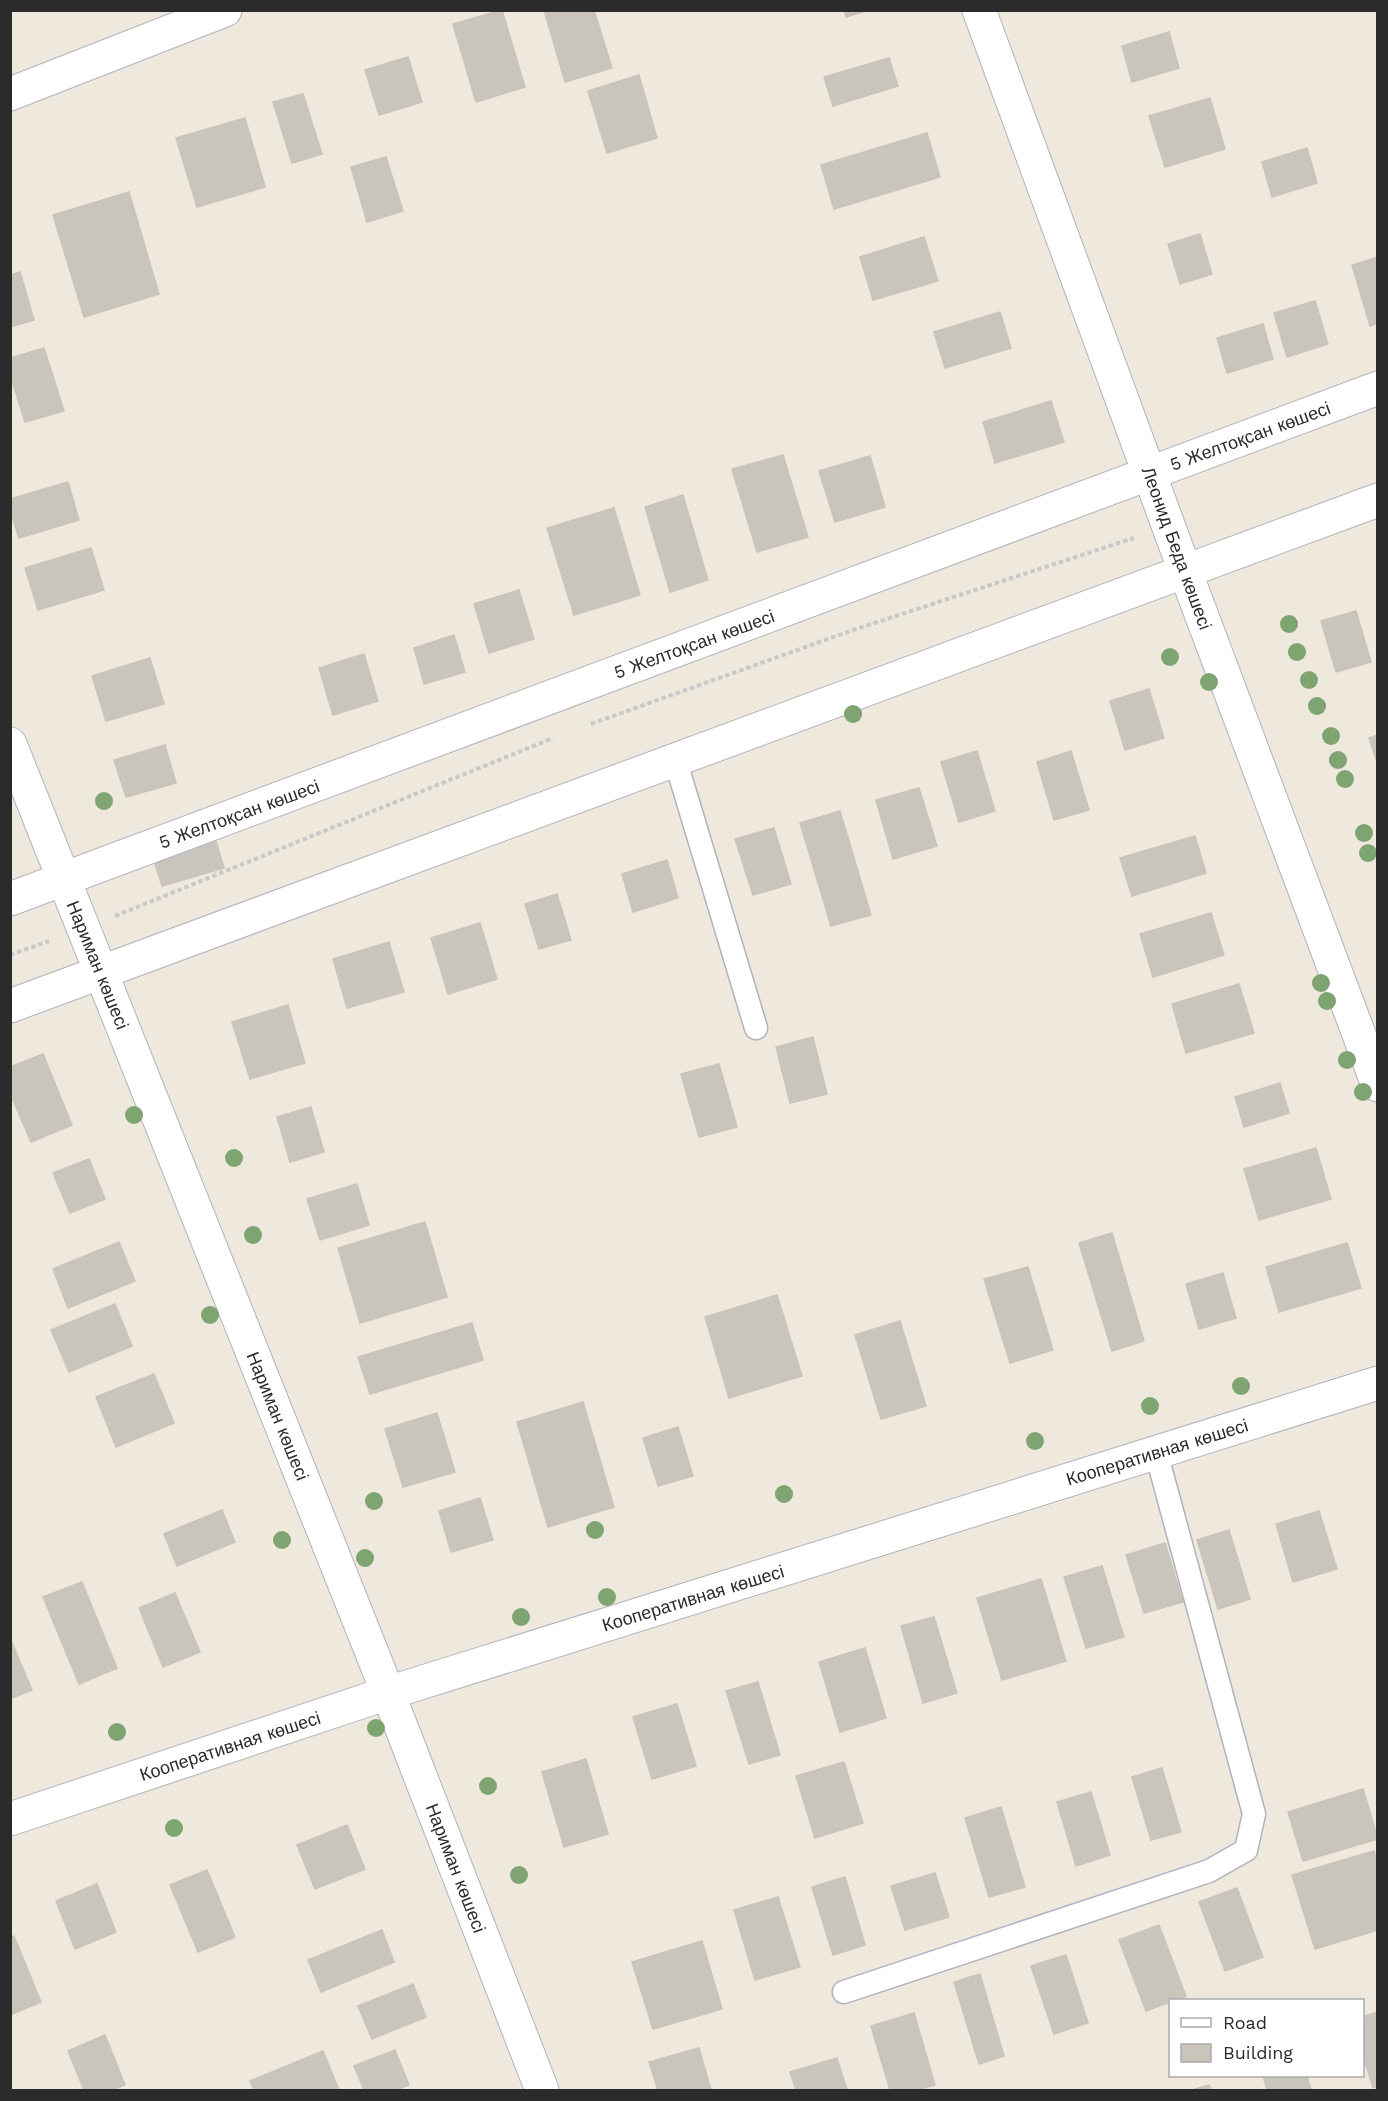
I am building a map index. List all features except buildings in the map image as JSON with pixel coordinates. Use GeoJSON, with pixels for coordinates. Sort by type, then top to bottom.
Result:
{"type":"FeatureCollection","features":[{"type":"Feature","properties":{"kind":"street"},"geometry":{"type":"LineString","coordinates":[[10,94],[225,10]]}},
{"type":"Feature","properties":{"kind":"street","name":"Леонид Беда көшесі"},"geometry":{"type":"LineString","coordinates":[[980,10],[1185,571],[1377,1085]]}},
{"type":"Feature","properties":{"kind":"street","name":"5 Желтоқсан көшесі"},"geometry":{"type":"LineString","coordinates":[[10,899],[1377,388]]}},
{"type":"Feature","properties":{"kind":"street"},"geometry":{"type":"LineString","coordinates":[[10,1006],[1377,500]]}},
{"type":"Feature","properties":{"kind":"street","name":"Нариман көшесі"},"geometry":{"type":"LineString","coordinates":[[10,744],[388,1693],[542,2091]]}},
{"type":"Feature","properties":{"kind":"street","name":"Кооперативная көшесі"},"geometry":{"type":"LineString","coordinates":[[10,1819],[388,1693],[1377,1383]]}},
{"type":"Feature","properties":{"kind":"lane"},"geometry":{"type":"LineString","coordinates":[[675,759],[756,1028]]}},
{"type":"Feature","properties":{"kind":"lane"},"geometry":{"type":"LineString","coordinates":[[844,1992],[1209,1871],[1246,1850],[1254,1814],[1156,1452]]}},
{"type":"Feature","properties":{"kind":"path"},"geometry":{"type":"LineString","coordinates":[[587,725],[864,627],[1141,536]]}},
{"type":"Feature","properties":{"kind":"path"},"geometry":{"type":"LineString","coordinates":[[84,928],[554,737]]}}]}
